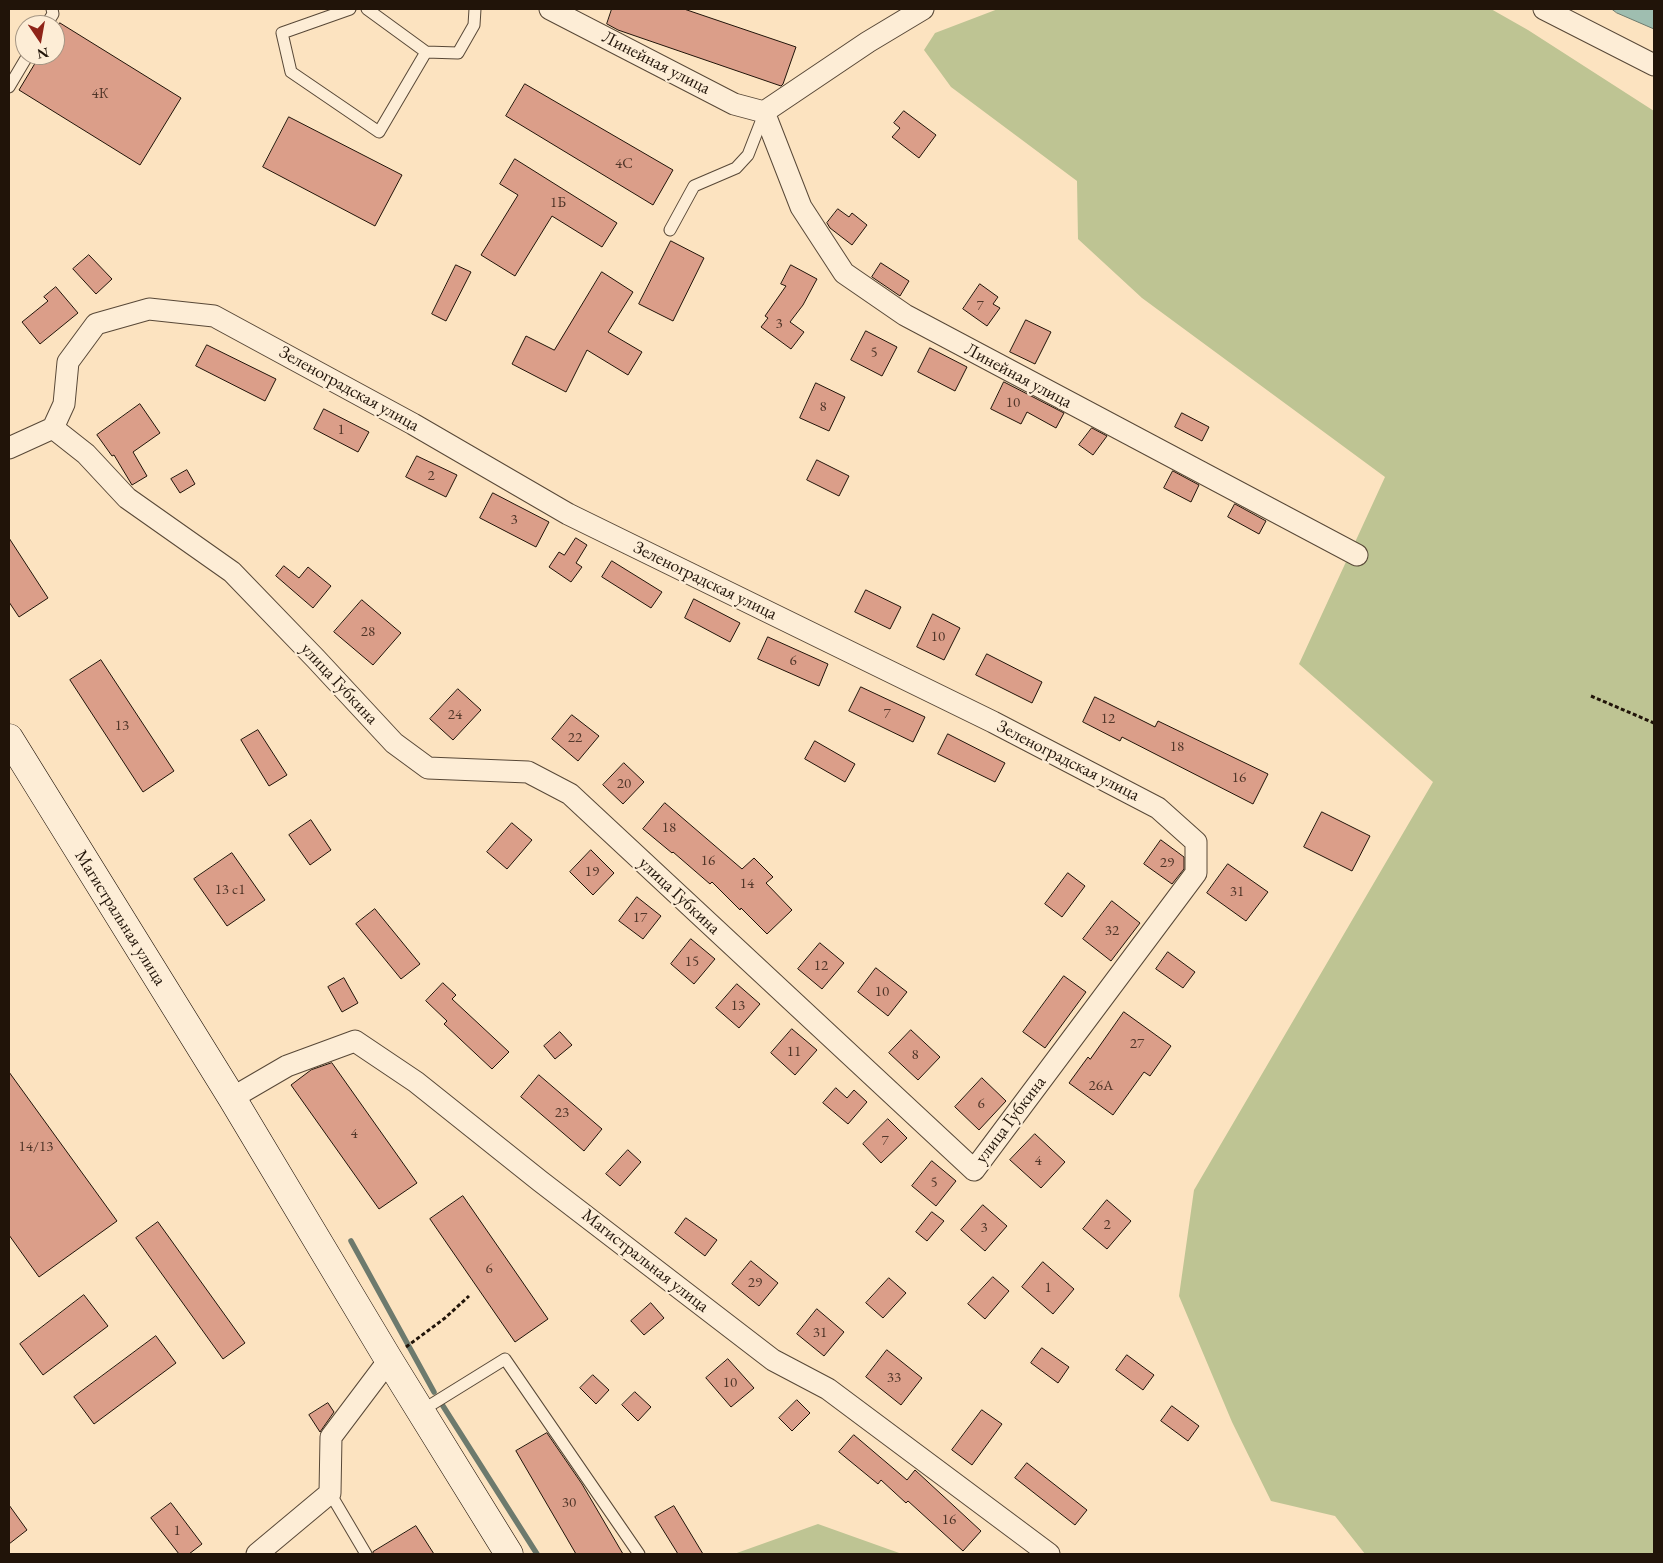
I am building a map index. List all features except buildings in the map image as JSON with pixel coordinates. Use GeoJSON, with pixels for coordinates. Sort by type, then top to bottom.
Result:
{"type":"FeatureCollection","features":[{"type":"Feature","properties":{"kind":"main road","name":"Магистральная улица"},"geometry":{"type":"LineString","coordinates":[[9,738],[232,1098],[397,1354],[421,1411],[509,1554]]}},
{"type":"Feature","properties":{"kind":"street","name":"Линейная улица"},"geometry":{"type":"LineString","coordinates":[[550,9],[734,104],[764,112],[801,207],[844,274],[905,316],[1357,555]]}},
{"type":"Feature","properties":{"kind":"street"},"geometry":{"type":"LineString","coordinates":[[764,112],[868,42],[922,9]]}},
{"type":"Feature","properties":{"kind":"street"},"geometry":{"type":"LineString","coordinates":[[1544,9],[1654,65]]}},
{"type":"Feature","properties":{"kind":"street","name":"Зеленоградская улица"},"geometry":{"type":"LineString","coordinates":[[54,428],[64,404],[68,362],[96,324],[149,309],[214,316],[413,424],[568,514],[993,722],[1158,808],[1196,842]]}},
{"type":"Feature","properties":{"kind":"street"},"geometry":{"type":"LineString","coordinates":[[9,448],[54,428]]}},
{"type":"Feature","properties":{"kind":"street","name":"улица Губкина"},"geometry":{"type":"LineString","coordinates":[[54,428],[86,454],[127,498],[232,572],[394,743],[428,768],[528,772],[570,794],[974,1170],[1196,873],[1196,842]]}},
{"type":"Feature","properties":{"kind":"street","name":"Магистральная улица"},"geometry":{"type":"LineString","coordinates":[[232,1098],[287,1066],[355,1041],[416,1082],[548,1187],[773,1360],[828,1389],[1049,1554]]}},
{"type":"Feature","properties":{"kind":"street"},"geometry":{"type":"LineString","coordinates":[[257,1554],[330,1493],[331,1437],[397,1354]]}},
{"type":"Feature","properties":{"kind":"lane"},"geometry":{"type":"LineString","coordinates":[[350,9],[282,33],[291,72],[379,132],[426,52]]}},
{"type":"Feature","properties":{"kind":"lane"},"geometry":{"type":"LineString","coordinates":[[367,9],[426,52],[458,53],[474,25],[474,9]]}},
{"type":"Feature","properties":{"kind":"lane"},"geometry":{"type":"LineString","coordinates":[[9,87],[22,65]]}},
{"type":"Feature","properties":{"kind":"lane"},"geometry":{"type":"LineString","coordinates":[[670,230],[694,186],[736,168],[748,155],[764,112]]}},
{"type":"Feature","properties":{"kind":"lane"},"geometry":{"type":"LineString","coordinates":[[421,1411],[506,1359],[639,1554]]}},
{"type":"Feature","properties":{"kind":"lane"},"geometry":{"type":"LineString","coordinates":[[330,1493],[366,1554]]}},
{"type":"Feature","properties":{"kind":"path"},"geometry":{"type":"LineString","coordinates":[[1591,696],[1654,723]]}},
{"type":"Feature","properties":{"kind":"path"},"geometry":{"type":"LineString","coordinates":[[397,1354],[445,1318],[469,1296]]}},
{"type":"Feature","properties":{"kind":"green space"},"geometry":{"type":"Polygon","coordinates":[[[998,9],[1491,9],[1528,30],[1654,111],[1654,1554],[1365,1554],[1335,1516],[1271,1501],[1232,1422],[1179,1296],[1194,1190],[1433,782],[1299,664],[1385,477],[1142,298],[1078,239],[1077,181],[951,87],[924,50],[935,33],[998,9]]]}},
{"type":"Feature","properties":{"kind":"green space"},"geometry":{"type":"Polygon","coordinates":[[[818,1524],[902,1554],[734,1554],[818,1524]]]}},
{"type":"Feature","properties":{"kind":"shaded area"},"geometry":{"type":"Polygon","coordinates":[[[1612,9],[1654,9],[1654,29],[1617,13],[1612,9]]]}},
{"type":"Feature","properties":{"kind":"waterway"},"geometry":{"type":"LineString","coordinates":[[351,1241],[434,1392]]}},
{"type":"Feature","properties":{"kind":"waterway"},"geometry":{"type":"LineString","coordinates":[[443,1406],[537,1554]]}}]}
